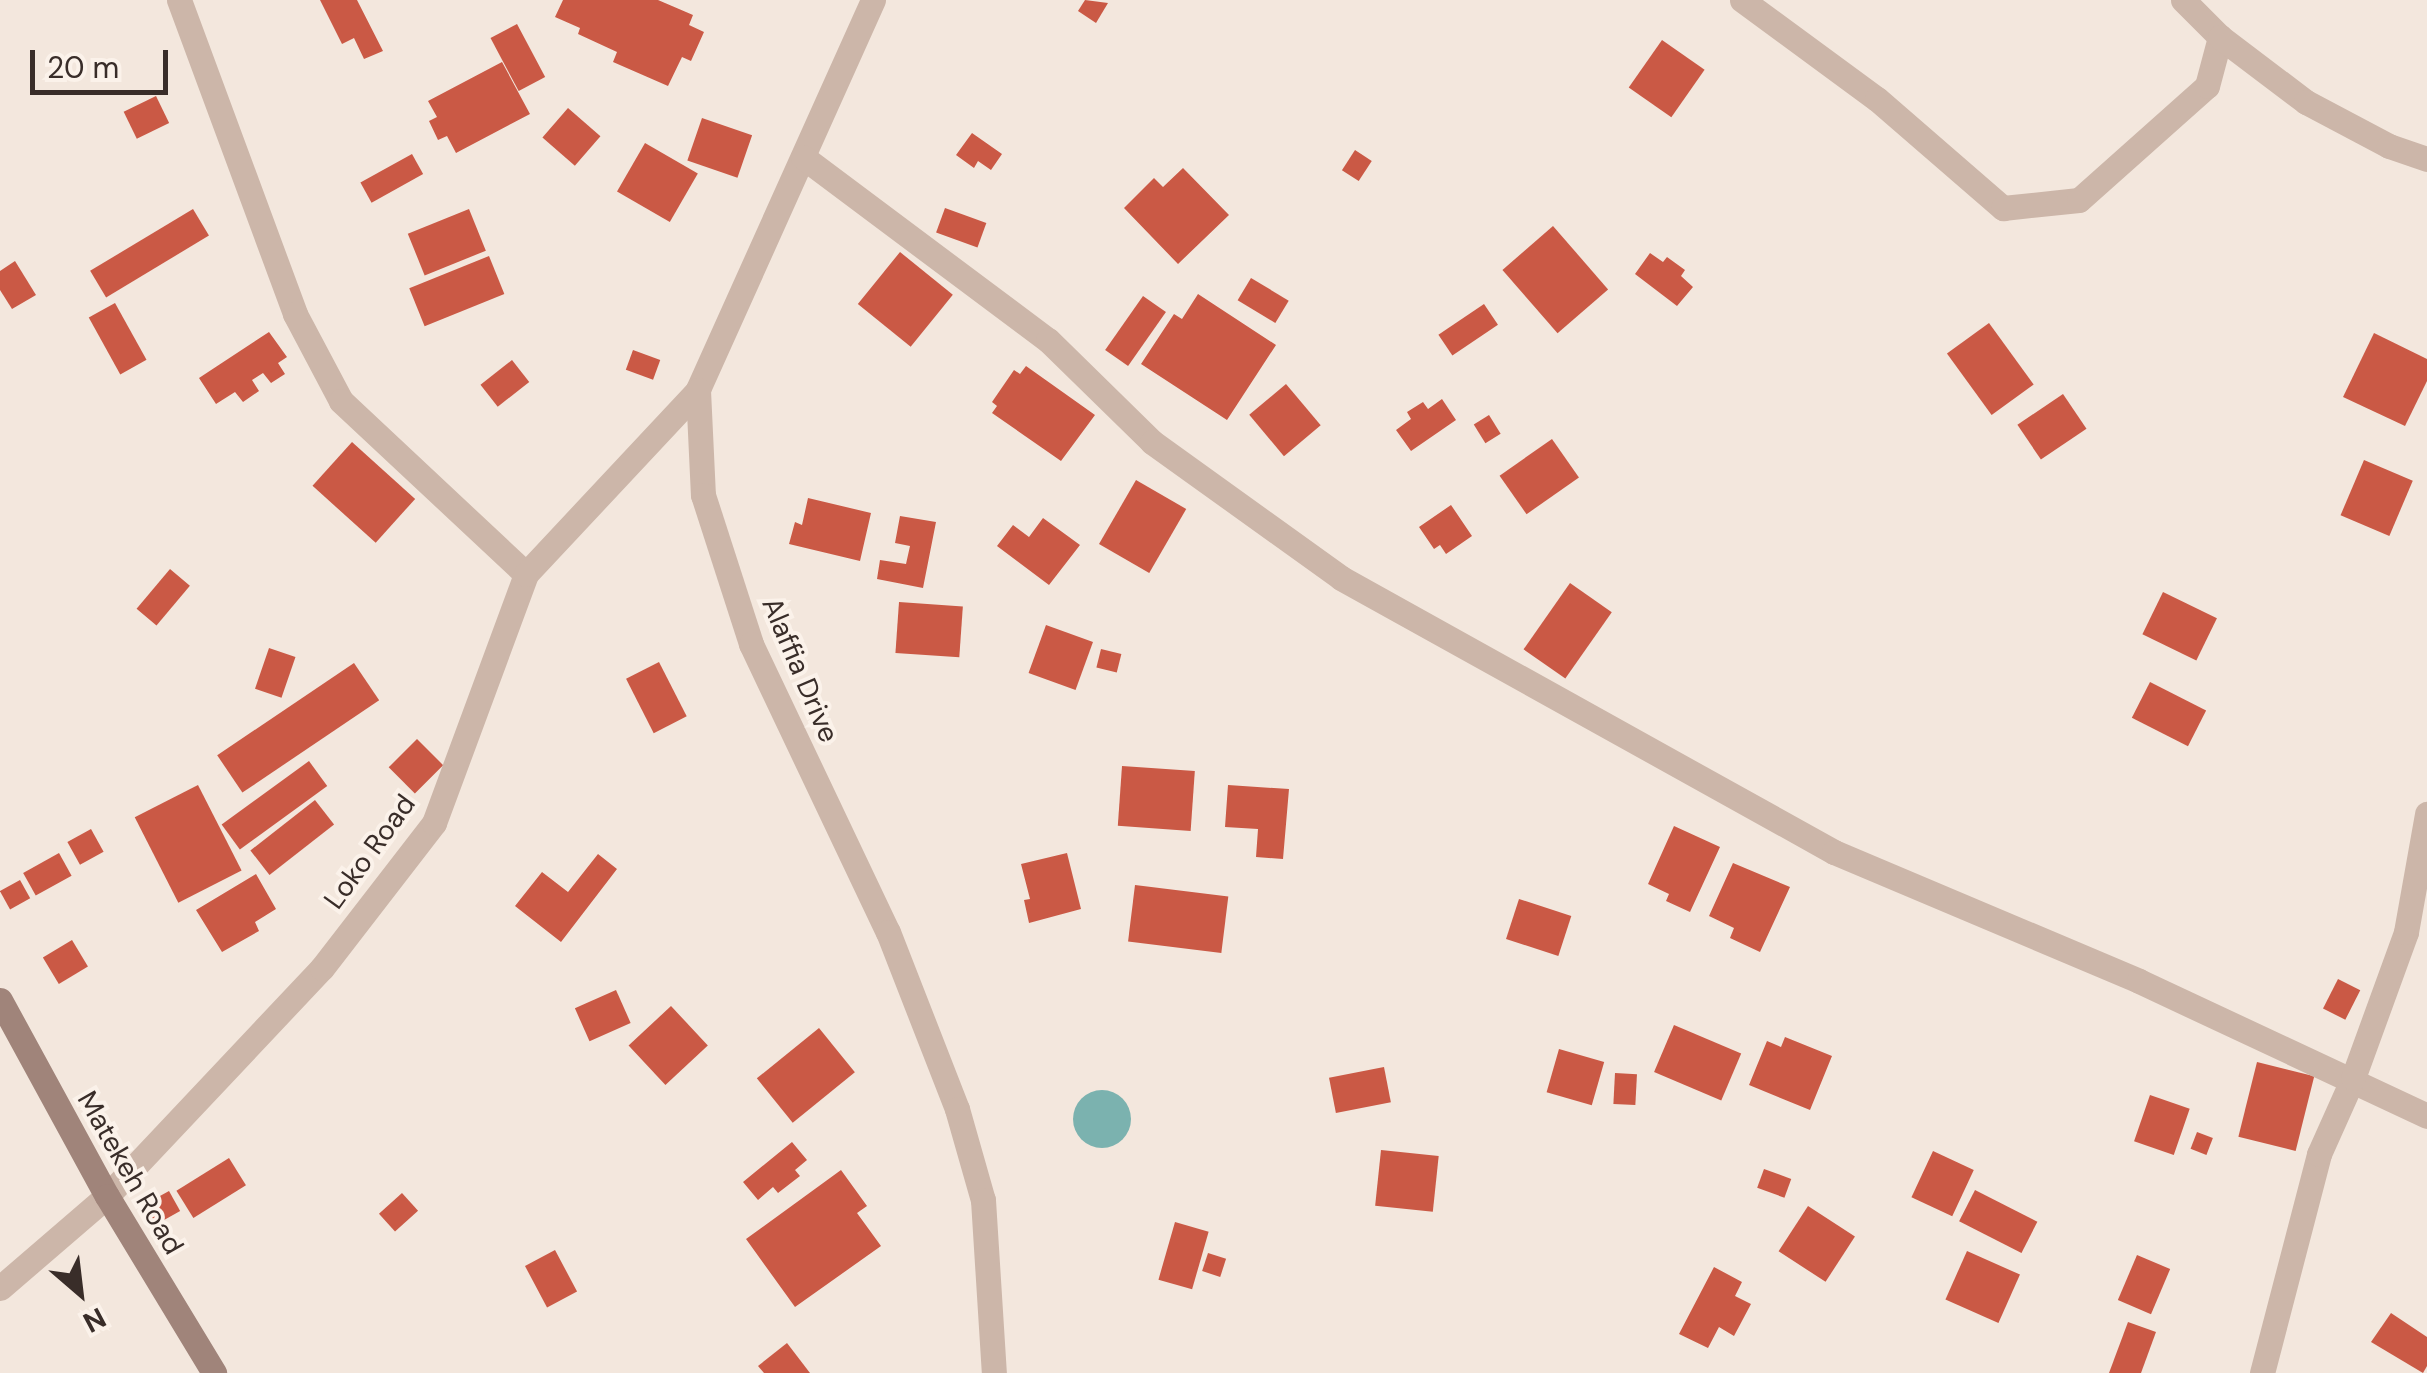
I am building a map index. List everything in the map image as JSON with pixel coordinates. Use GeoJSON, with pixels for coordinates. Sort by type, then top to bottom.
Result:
{"type":"FeatureCollection","features":[{"type":"Feature","properties":{"kind":"street"},"geometry":{"type":"LineString","coordinates":[[179,0],[295,314],[341,400],[526,574]]}},
{"type":"Feature","properties":{"kind":"street","name":"Alaffia Drive"},"geometry":{"type":"LineString","coordinates":[[874,0],[698,390],[703,495],[751,644],[888,932],[957,1109],[983,1200],[994,1373]]}},
{"type":"Feature","properties":{"kind":"street"},"geometry":{"type":"LineString","coordinates":[[1742,0],[1878,99],[2002,208],[2079,200],[2206,86],[2220,37]]}},
{"type":"Feature","properties":{"kind":"street"},"geometry":{"type":"LineString","coordinates":[[2183,0],[2220,37],[2306,102],[2389,146],[2427,159]]}},
{"type":"Feature","properties":{"kind":"street"},"geometry":{"type":"LineString","coordinates":[[803,157],[1048,340],[1152,442],[1341,578],[1834,852],[2353,1078],[2427,1116]]}},
{"type":"Feature","properties":{"kind":"street","name":"Loko Road"},"geometry":{"type":"LineString","coordinates":[[0,1288],[107,1196],[322,968],[434,823],[526,574],[698,390]]}},
{"type":"Feature","properties":{"kind":"street"},"geometry":{"type":"LineString","coordinates":[[2262,1373],[2320,1154],[2353,1078],[2406,932],[2427,814]]}},
{"type":"Feature","properties":{"kind":"street","name":"Matekeh Road"},"geometry":{"type":"LineString","coordinates":[[0,1000],[107,1196],[214,1373]]}},
{"type":"Feature","properties":{"kind":"water"},"geometry":{"type":"Polygon","coordinates":[[[1102,1090],[1123,1098],[1131,1119],[1123,1140],[1102,1148],[1081,1140],[1073,1119],[1081,1098],[1102,1090]]]}},
{"type":"Feature","properties":{"kind":"building"},"geometry":{"type":"Polygon","coordinates":[[[320,0],[357,0],[383,51],[364,59],[354,38],[342,44],[320,0]]]}},
{"type":"Feature","properties":{"kind":"building"},"geometry":{"type":"Polygon","coordinates":[[[563,0],[658,0],[693,15],[689,25],[704,32],[691,61],[682,57],[668,86],[613,62],[617,52],[578,34],[580,28],[555,17],[563,0]]]}},
{"type":"Feature","properties":{"kind":"building"},"geometry":{"type":"Polygon","coordinates":[[[1085,0],[1108,3],[1096,23],[1078,11],[1085,0]]]}},
{"type":"Feature","properties":{"kind":"building"},"geometry":{"type":"Polygon","coordinates":[[[517,24],[545,77],[519,91],[491,38],[517,24]]]}},
{"type":"Feature","properties":{"kind":"building"},"geometry":{"type":"Polygon","coordinates":[[[1662,40],[1705,70],[1671,117],[1629,88],[1662,40]]]}},
{"type":"Feature","properties":{"kind":"building"},"geometry":{"type":"Polygon","coordinates":[[[502,62],[530,114],[456,153],[447,136],[438,140],[429,121],[437,117],[428,101],[502,62]]]}},
{"type":"Feature","properties":{"kind":"building"},"geometry":{"type":"Polygon","coordinates":[[[156,96],[169,123],[137,139],[124,112],[156,96]]]}},
{"type":"Feature","properties":{"kind":"building"},"geometry":{"type":"Polygon","coordinates":[[[568,108],[600,136],[575,166],[542,137],[568,108]]]}},
{"type":"Feature","properties":{"kind":"building"},"geometry":{"type":"Polygon","coordinates":[[[702,118],[752,135],[737,178],[687,161],[702,118]]]}},
{"type":"Feature","properties":{"kind":"building"},"geometry":{"type":"Polygon","coordinates":[[[972,133],[1002,154],[991,170],[978,161],[974,168],[956,155],[972,133]]]}},
{"type":"Feature","properties":{"kind":"building"},"geometry":{"type":"Polygon","coordinates":[[[645,143],[698,174],[670,222],[617,191],[645,143]]]}},
{"type":"Feature","properties":{"kind":"building"},"geometry":{"type":"Polygon","coordinates":[[[1355,150],[1372,161],[1359,181],[1342,170],[1355,150]]]}},
{"type":"Feature","properties":{"kind":"building"},"geometry":{"type":"Polygon","coordinates":[[[412,154],[423,174],[372,203],[360,183],[412,154]]]}},
{"type":"Feature","properties":{"kind":"building"},"geometry":{"type":"Polygon","coordinates":[[[1183,168],[1229,215],[1178,264],[1124,208],[1154,178],[1163,187],[1183,168]]]}},
{"type":"Feature","properties":{"kind":"building"},"geometry":{"type":"Polygon","coordinates":[[[945,208],[986,223],[977,247],[936,232],[945,208]]]}},
{"type":"Feature","properties":{"kind":"building"},"geometry":{"type":"Polygon","coordinates":[[[193,209],[209,236],[106,297],[90,271],[193,209]]]}},
{"type":"Feature","properties":{"kind":"building"},"geometry":{"type":"Polygon","coordinates":[[[469,209],[486,251],[425,275],[408,234],[469,209]]]}},
{"type":"Feature","properties":{"kind":"building"},"geometry":{"type":"Polygon","coordinates":[[[1553,226],[1608,289],[1558,333],[1502,270],[1553,226]]]}},
{"type":"Feature","properties":{"kind":"building"},"geometry":{"type":"Polygon","coordinates":[[[900,252],[953,295],[911,347],[858,304],[900,252]]]}},
{"type":"Feature","properties":{"kind":"building"},"geometry":{"type":"Polygon","coordinates":[[[1650,253],[1663,262],[1667,257],[1685,270],[1681,276],[1693,287],[1677,306],[1635,274],[1650,253]]]}},
{"type":"Feature","properties":{"kind":"building"},"geometry":{"type":"Polygon","coordinates":[[[489,256],[504,294],[425,326],[409,288],[489,256]]]}},
{"type":"Feature","properties":{"kind":"building"},"geometry":{"type":"Polygon","coordinates":[[[15,261],[36,295],[12,309],[0,290],[0,271],[15,261]]]}},
{"type":"Feature","properties":{"kind":"building"},"geometry":{"type":"Polygon","coordinates":[[[1251,278],[1289,301],[1275,323],[1238,300],[1251,278]]]}},
{"type":"Feature","properties":{"kind":"building"},"geometry":{"type":"Polygon","coordinates":[[[1198,294],[1276,345],[1227,420],[1141,364],[1174,314],[1182,319],[1198,294]]]}},
{"type":"Feature","properties":{"kind":"building"},"geometry":{"type":"Polygon","coordinates":[[[1143,296],[1166,312],[1128,366],[1105,350],[1143,296]]]}},
{"type":"Feature","properties":{"kind":"building"},"geometry":{"type":"Polygon","coordinates":[[[115,303],[147,360],[120,374],[89,318],[115,303]]]}},
{"type":"Feature","properties":{"kind":"building"},"geometry":{"type":"Polygon","coordinates":[[[1484,304],[1498,325],[1452,355],[1438,335],[1484,304]]]}},
{"type":"Feature","properties":{"kind":"building"},"geometry":{"type":"Polygon","coordinates":[[[1989,323],[2034,384],[1992,415],[1947,354],[1989,323]]]}},
{"type":"Feature","properties":{"kind":"building"},"geometry":{"type":"Polygon","coordinates":[[[269,332],[287,357],[278,363],[285,374],[271,383],[263,373],[252,380],[259,391],[243,402],[235,392],[216,404],[199,378],[269,332]]]}},
{"type":"Feature","properties":{"kind":"building"},"geometry":{"type":"Polygon","coordinates":[[[2374,333],[2427,359],[2427,381],[2405,426],[2343,397],[2374,333]]]}},
{"type":"Feature","properties":{"kind":"building"},"geometry":{"type":"Polygon","coordinates":[[[633,350],[660,360],[653,380],[626,370],[633,350]]]}},
{"type":"Feature","properties":{"kind":"building"},"geometry":{"type":"Polygon","coordinates":[[[512,360],[529,382],[498,407],[480,385],[512,360]]]}},
{"type":"Feature","properties":{"kind":"building"},"geometry":{"type":"Polygon","coordinates":[[[1026,366],[1095,415],[1061,461],[992,413],[997,406],[992,402],[1014,370],[1020,374],[1026,366]]]}},
{"type":"Feature","properties":{"kind":"building"},"geometry":{"type":"Polygon","coordinates":[[[1286,384],[1321,425],[1284,456],[1249,415],[1286,384]]]}},
{"type":"Feature","properties":{"kind":"building"},"geometry":{"type":"Polygon","coordinates":[[[2063,394],[2086,429],[2041,460],[2017,425],[2063,394]]]}},
{"type":"Feature","properties":{"kind":"building"},"geometry":{"type":"Polygon","coordinates":[[[1442,399],[1456,420],[1411,451],[1396,430],[1411,419],[1407,412],[1423,402],[1428,409],[1442,399]]]}},
{"type":"Feature","properties":{"kind":"building"},"geometry":{"type":"Polygon","coordinates":[[[1489,415],[1501,434],[1485,443],[1474,425],[1489,415]]]}},
{"type":"Feature","properties":{"kind":"building"},"geometry":{"type":"Polygon","coordinates":[[[1552,439],[1579,478],[1527,514],[1500,476],[1552,439]]]}},
{"type":"Feature","properties":{"kind":"building"},"geometry":{"type":"Polygon","coordinates":[[[352,442],[415,499],[376,543],[313,486],[352,442]]]}},
{"type":"Feature","properties":{"kind":"building"},"geometry":{"type":"Polygon","coordinates":[[[2364,460],[2413,481],[2389,536],[2341,515],[2364,460]]]}},
{"type":"Feature","properties":{"kind":"building"},"geometry":{"type":"Polygon","coordinates":[[[1136,480],[1186,509],[1149,573],[1099,544],[1136,480]]]}},
{"type":"Feature","properties":{"kind":"building"},"geometry":{"type":"Polygon","coordinates":[[[808,498],[871,513],[860,561],[789,544],[795,522],[802,525],[808,498]]]}},
{"type":"Feature","properties":{"kind":"building"},"geometry":{"type":"Polygon","coordinates":[[[1451,505],[1472,536],[1446,554],[1440,545],[1434,549],[1419,527],[1451,505]]]}},
{"type":"Feature","properties":{"kind":"building"},"geometry":{"type":"Polygon","coordinates":[[[900,516],[936,522],[923,588],[877,579],[880,560],[906,564],[910,546],[895,543],[900,516]]]}},
{"type":"Feature","properties":{"kind":"building"},"geometry":{"type":"Polygon","coordinates":[[[1043,518],[1080,545],[1049,585],[997,546],[1013,525],[1029,537],[1043,518]]]}},
{"type":"Feature","properties":{"kind":"building"},"geometry":{"type":"Polygon","coordinates":[[[170,569],[190,586],[156,626],[137,609],[170,569]]]}},
{"type":"Feature","properties":{"kind":"building"},"geometry":{"type":"Polygon","coordinates":[[[1570,583],[1612,612],[1565,679],[1524,649],[1570,583]]]}},
{"type":"Feature","properties":{"kind":"building"},"geometry":{"type":"Polygon","coordinates":[[[2163,592],[2217,618],[2196,661],[2142,634],[2163,592]]]}},
{"type":"Feature","properties":{"kind":"building"},"geometry":{"type":"Polygon","coordinates":[[[899,602],[963,606],[959,657],[895,653],[899,602]]]}},
{"type":"Feature","properties":{"kind":"building"},"geometry":{"type":"Polygon","coordinates":[[[1046,625],[1093,642],[1076,690],[1029,673],[1046,625]]]}},
{"type":"Feature","properties":{"kind":"building"},"geometry":{"type":"Polygon","coordinates":[[[269,648],[295,657],[281,698],[255,689],[269,648]]]}},
{"type":"Feature","properties":{"kind":"building"},"geometry":{"type":"Polygon","coordinates":[[[1101,649],[1121,654],[1117,673],[1096,667],[1101,649]]]}},
{"type":"Feature","properties":{"kind":"building"},"geometry":{"type":"Polygon","coordinates":[[[659,662],[687,716],[654,733],[626,679],[659,662]]]}},
{"type":"Feature","properties":{"kind":"building"},"geometry":{"type":"Polygon","coordinates":[[[354,663],[379,700],[242,793],[217,755],[354,663]]]}},
{"type":"Feature","properties":{"kind":"building"},"geometry":{"type":"Polygon","coordinates":[[[2150,682],[2206,711],[2188,746],[2132,718],[2150,682]]]}},
{"type":"Feature","properties":{"kind":"building"},"geometry":{"type":"Polygon","coordinates":[[[417,739],[443,765],[415,793],[389,767],[417,739]]]}},
{"type":"Feature","properties":{"kind":"building"},"geometry":{"type":"Polygon","coordinates":[[[309,761],[327,786],[240,850],[222,824],[309,761]]]}},
{"type":"Feature","properties":{"kind":"building"},"geometry":{"type":"Polygon","coordinates":[[[1122,766],[1195,771],[1191,831],[1118,826],[1122,766]]]}},
{"type":"Feature","properties":{"kind":"building"},"geometry":{"type":"Polygon","coordinates":[[[198,785],[242,871],[178,903],[135,817],[198,785]]]}},
{"type":"Feature","properties":{"kind":"building"},"geometry":{"type":"Polygon","coordinates":[[[1228,785],[1289,789],[1283,859],[1256,857],[1258,829],[1225,827],[1228,785]]]}},
{"type":"Feature","properties":{"kind":"building"},"geometry":{"type":"Polygon","coordinates":[[[315,800],[334,824],[269,875],[250,850],[315,800]]]}},
{"type":"Feature","properties":{"kind":"building"},"geometry":{"type":"Polygon","coordinates":[[[1674,826],[1720,847],[1690,912],[1666,901],[1669,894],[1648,884],[1674,826]]]}},
{"type":"Feature","properties":{"kind":"building"},"geometry":{"type":"Polygon","coordinates":[[[91,829],[104,852],[80,865],[67,842],[91,829]]]}},
{"type":"Feature","properties":{"kind":"building"},"geometry":{"type":"Polygon","coordinates":[[[59,853],[72,876],[36,896],[23,873],[59,853]]]}},
{"type":"Feature","properties":{"kind":"building"},"geometry":{"type":"Polygon","coordinates":[[[1067,853],[1081,909],[1029,923],[1024,900],[1030,899],[1021,864],[1067,853]]]}},
{"type":"Feature","properties":{"kind":"building"},"geometry":{"type":"Polygon","coordinates":[[[598,854],[617,869],[561,942],[515,906],[542,872],[568,892],[598,854]]]}},
{"type":"Feature","properties":{"kind":"building"},"geometry":{"type":"Polygon","coordinates":[[[1733,863],[1790,887],[1760,952],[1730,938],[1734,928],[1709,916],[1733,863]]]}},
{"type":"Feature","properties":{"kind":"building"},"geometry":{"type":"Polygon","coordinates":[[[256,874],[276,909],[255,922],[259,931],[222,952],[196,910],[256,874]]]}},
{"type":"Feature","properties":{"kind":"building"},"geometry":{"type":"Polygon","coordinates":[[[20,880],[30,898],[10,910],[0,891],[20,880]]]}},
{"type":"Feature","properties":{"kind":"building"},"geometry":{"type":"Polygon","coordinates":[[[1135,885],[1228,896],[1221,953],[1128,942],[1135,885]]]}},
{"type":"Feature","properties":{"kind":"building"},"geometry":{"type":"Polygon","coordinates":[[[1519,899],[1571,916],[1558,956],[1506,939],[1519,899]]]}},
{"type":"Feature","properties":{"kind":"building"},"geometry":{"type":"Polygon","coordinates":[[[72,940],[88,967],[59,984],[43,958],[72,940]]]}},
{"type":"Feature","properties":{"kind":"building"},"geometry":{"type":"Polygon","coordinates":[[[2338,979],[2360,990],[2345,1020],[2323,1008],[2338,979]]]}},
{"type":"Feature","properties":{"kind":"building"},"geometry":{"type":"Polygon","coordinates":[[[616,990],[631,1023],[590,1041],[575,1008],[616,990]]]}},
{"type":"Feature","properties":{"kind":"building"},"geometry":{"type":"Polygon","coordinates":[[[671,1006],[708,1045],[665,1085],[629,1046],[671,1006]]]}},
{"type":"Feature","properties":{"kind":"building"},"geometry":{"type":"Polygon","coordinates":[[[1674,1025],[1741,1054],[1721,1100],[1654,1072],[1674,1025]]]}},
{"type":"Feature","properties":{"kind":"building"},"geometry":{"type":"Polygon","coordinates":[[[819,1028],[855,1072],[793,1123],[757,1078],[819,1028]]]}},
{"type":"Feature","properties":{"kind":"building"},"geometry":{"type":"Polygon","coordinates":[[[1785,1037],[1832,1056],[1810,1110],[1749,1085],[1767,1041],[1781,1047],[1785,1037]]]}},
{"type":"Feature","properties":{"kind":"building"},"geometry":{"type":"Polygon","coordinates":[[[1559,1049],[1604,1062],[1592,1105],[1547,1092],[1559,1049]]]}},
{"type":"Feature","properties":{"kind":"building"},"geometry":{"type":"Polygon","coordinates":[[[2257,1062],[2314,1076],[2296,1151],[2238,1137],[2257,1062]]]}},
{"type":"Feature","properties":{"kind":"building"},"geometry":{"type":"Polygon","coordinates":[[[1384,1067],[1391,1102],[1336,1113],[1329,1078],[1384,1067]]]}},
{"type":"Feature","properties":{"kind":"building"},"geometry":{"type":"Polygon","coordinates":[[[1615,1073],[1637,1074],[1635,1105],[1613,1104],[1615,1073]]]}},
{"type":"Feature","properties":{"kind":"building"},"geometry":{"type":"Polygon","coordinates":[[[2150,1095],[2190,1109],[2174,1155],[2134,1141],[2150,1095]]]}},
{"type":"Feature","properties":{"kind":"building"},"geometry":{"type":"Polygon","coordinates":[[[2197,1132],[2213,1138],[2206,1155],[2191,1149],[2197,1132]]]}},
{"type":"Feature","properties":{"kind":"building"},"geometry":{"type":"Polygon","coordinates":[[[792,1142],[807,1160],[795,1170],[800,1176],[778,1193],[773,1187],[758,1200],[743,1182],[792,1142]]]}},
{"type":"Feature","properties":{"kind":"building"},"geometry":{"type":"Polygon","coordinates":[[[1381,1150],[1439,1156],[1433,1212],[1375,1206],[1381,1150]]]}},
{"type":"Feature","properties":{"kind":"building"},"geometry":{"type":"Polygon","coordinates":[[[1933,1151],[1974,1170],[1952,1216],[1911,1197],[1933,1151]]]}},
{"type":"Feature","properties":{"kind":"building"},"geometry":{"type":"Polygon","coordinates":[[[229,1158],[246,1185],[193,1218],[176,1191],[229,1158]]]}},
{"type":"Feature","properties":{"kind":"building"},"geometry":{"type":"Polygon","coordinates":[[[1764,1169],[1791,1179],[1784,1198],[1757,1188],[1764,1169]]]}},
{"type":"Feature","properties":{"kind":"building"},"geometry":{"type":"Polygon","coordinates":[[[841,1170],[867,1206],[857,1213],[881,1246],[795,1307],[746,1239],[841,1170]]]}},
{"type":"Feature","properties":{"kind":"building"},"geometry":{"type":"Polygon","coordinates":[[[1975,1190],[2037,1222],[2021,1253],[1959,1221],[1975,1190]]]}},
{"type":"Feature","properties":{"kind":"building"},"geometry":{"type":"Polygon","coordinates":[[[169,1191],[180,1211],[156,1225],[145,1205],[169,1191]]]}},
{"type":"Feature","properties":{"kind":"building"},"geometry":{"type":"Polygon","coordinates":[[[402,1193],[418,1211],[395,1232],[379,1214],[402,1193]]]}},
{"type":"Feature","properties":{"kind":"building"},"geometry":{"type":"Polygon","coordinates":[[[1808,1206],[1855,1236],[1826,1282],[1779,1251],[1808,1206]]]}},
{"type":"Feature","properties":{"kind":"building"},"geometry":{"type":"Polygon","coordinates":[[[1175,1222],[1209,1232],[1192,1289],[1158,1280],[1175,1222]]]}},
{"type":"Feature","properties":{"kind":"building"},"geometry":{"type":"Polygon","coordinates":[[[555,1250],[577,1291],[547,1307],[525,1266],[555,1250]]]}},
{"type":"Feature","properties":{"kind":"building"},"geometry":{"type":"Polygon","coordinates":[[[1967,1251],[2020,1275],[1998,1323],[1945,1299],[1967,1251]]]}},
{"type":"Feature","properties":{"kind":"building"},"geometry":{"type":"Polygon","coordinates":[[[1208,1253],[1226,1259],[1220,1277],[1202,1271],[1208,1253]]]}},
{"type":"Feature","properties":{"kind":"building"},"geometry":{"type":"Polygon","coordinates":[[[2137,1255],[2170,1269],[2151,1314],[2118,1300],[2137,1255]]]}},
{"type":"Feature","properties":{"kind":"building"},"geometry":{"type":"Polygon","coordinates":[[[1714,1267],[1742,1282],[1735,1296],[1751,1304],[1734,1336],[1719,1327],[1708,1348],[1679,1334],[1714,1267]]]}},
{"type":"Feature","properties":{"kind":"building"},"geometry":{"type":"Polygon","coordinates":[[[2391,1313],[2427,1337],[2427,1366],[2423,1373],[2371,1342],[2391,1313]]]}},
{"type":"Feature","properties":{"kind":"building"},"geometry":{"type":"Polygon","coordinates":[[[2128,1322],[2156,1332],[2141,1373],[2109,1373],[2128,1322]]]}},
{"type":"Feature","properties":{"kind":"building"},"geometry":{"type":"Polygon","coordinates":[[[787,1343],[810,1373],[764,1373],[758,1366],[787,1343]]]}}]}
